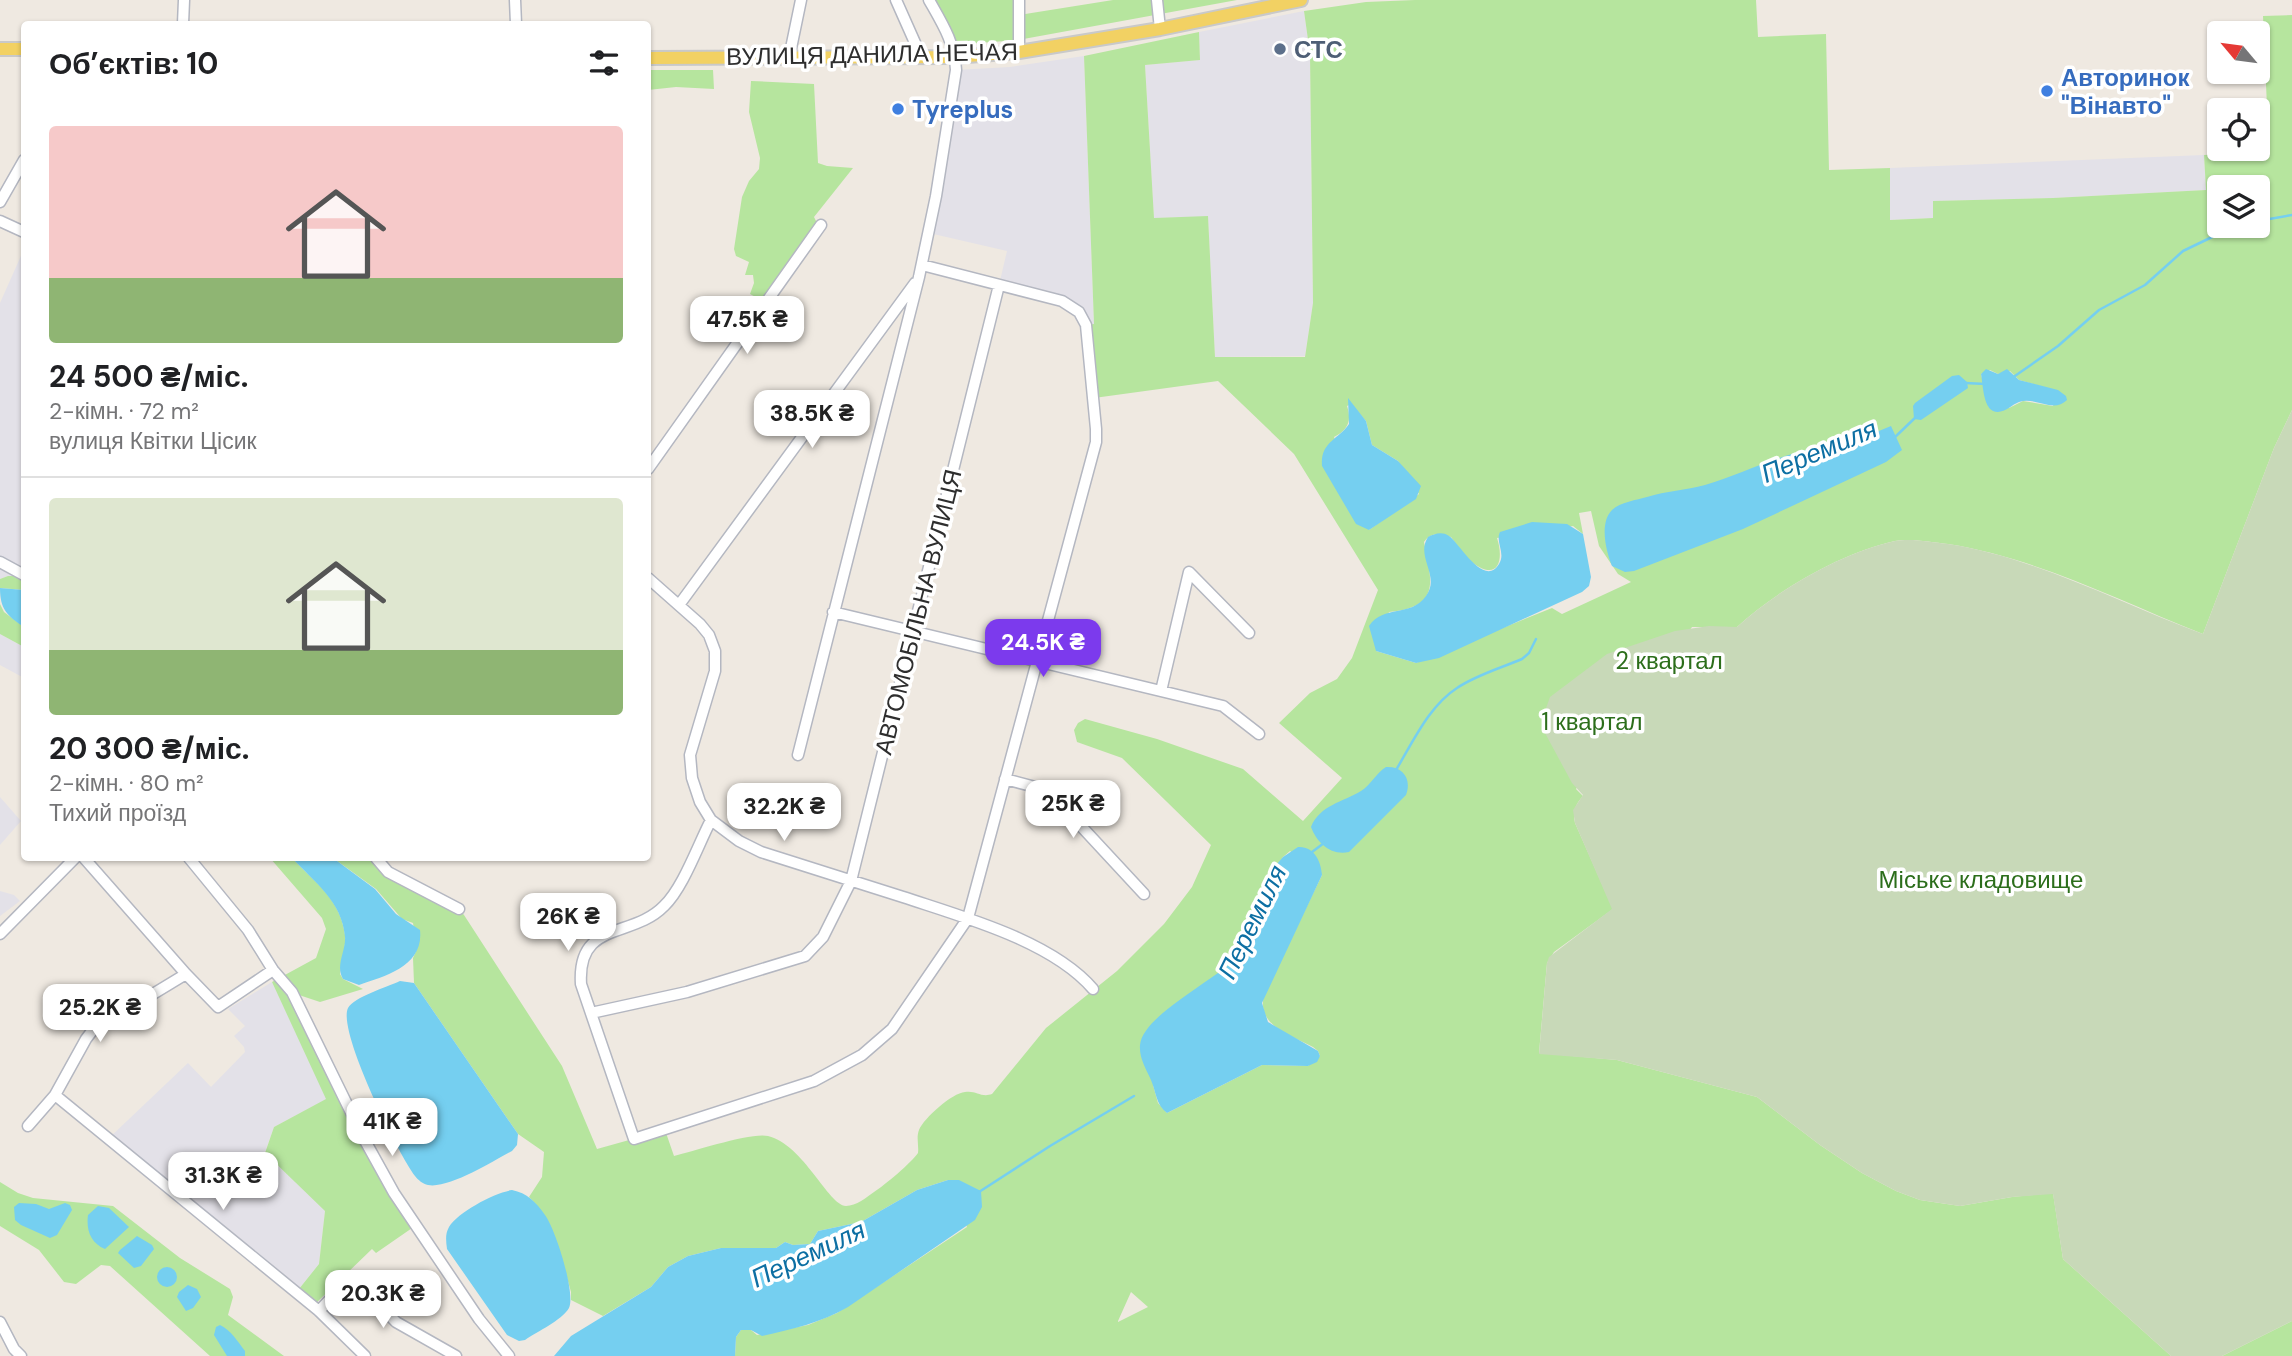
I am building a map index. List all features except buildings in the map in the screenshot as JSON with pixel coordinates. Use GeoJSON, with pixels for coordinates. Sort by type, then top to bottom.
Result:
{"type":"FeatureCollection","features":[{"type":"Feature","properties":{"kind":"main road","name":"ВУЛИЦЯ ДАНИЛА НЕЧАЯ"},"geometry":{"type":"LineString","coordinates":[[651,58],[955,57],[1018,52],[1160,29],[1252,4],[1301,0]]}},
{"type":"Feature","properties":{"kind":"main road"},"geometry":{"type":"LineString","coordinates":[[0,49],[21,49]]}},
{"type":"Feature","properties":{"kind":"street"},"geometry":{"type":"LineString","coordinates":[[183,21],[184,0]]}},
{"type":"Feature","properties":{"kind":"street"},"geometry":{"type":"LineString","coordinates":[[516,0],[516,21]]}},
{"type":"Feature","properties":{"kind":"street"},"geometry":{"type":"LineString","coordinates":[[789,58],[801,0]]}},
{"type":"Feature","properties":{"kind":"street"},"geometry":{"type":"LineString","coordinates":[[896,0],[916,45],[916,57]]}},
{"type":"Feature","properties":{"kind":"street"},"geometry":{"type":"LineString","coordinates":[[798,755],[922,265],[938,184],[956,70],[953,45],[929,0]]}},
{"type":"Feature","properties":{"kind":"street"},"geometry":{"type":"LineString","coordinates":[[1018,52],[1019,0]]}},
{"type":"Feature","properties":{"kind":"street"},"geometry":{"type":"LineString","coordinates":[[1157,0],[1160,29]]}},
{"type":"Feature","properties":{"kind":"street"},"geometry":{"type":"LineString","coordinates":[[0,202],[21,165]]}},
{"type":"Feature","properties":{"kind":"street"},"geometry":{"type":"LineString","coordinates":[[0,221],[21,231]]}},
{"type":"Feature","properties":{"kind":"street"},"geometry":{"type":"LineString","coordinates":[[651,465],[821,225]]}},
{"type":"Feature","properties":{"kind":"street"},"geometry":{"type":"LineString","coordinates":[[710,820],[673,895],[663,907],[652,916],[591,943],[582,961],[581,984],[634,1139],[814,1081],[862,1055],[892,1029],[968,918],[1096,442],[1094,398],[1086,325],[1079,312],[1062,300],[922,265]]}},
{"type":"Feature","properties":{"kind":"street"},"geometry":{"type":"LineString","coordinates":[[679,605],[919,277]]}},
{"type":"Feature","properties":{"kind":"street","name":"АВТОМОБІЛЬНА ВУЛИЦЯ"},"geometry":{"type":"LineString","coordinates":[[590,1013],[687,992],[805,956],[823,937],[851,881],[999,285]]}},
{"type":"Feature","properties":{"kind":"street"},"geometry":{"type":"LineString","coordinates":[[0,562],[21,573]]}},
{"type":"Feature","properties":{"kind":"street"},"geometry":{"type":"LineString","coordinates":[[1161,691],[1189,572],[1249,633]]}},
{"type":"Feature","properties":{"kind":"street"},"geometry":{"type":"LineString","coordinates":[[651,581],[709,635],[716,660],[690,755],[695,790],[710,820],[739,841],[761,852],[968,918],[1051,954],[1075,970],[1093,989]]}},
{"type":"Feature","properties":{"kind":"street"},"geometry":{"type":"LineString","coordinates":[[833,612],[1223,706],[1259,734]]}},
{"type":"Feature","properties":{"kind":"street"},"geometry":{"type":"LineString","coordinates":[[1005,779],[1039,788],[1054,797],[1143,894]]}},
{"type":"Feature","properties":{"kind":"street"},"geometry":{"type":"LineString","coordinates":[[0,934],[72,861]]}},
{"type":"Feature","properties":{"kind":"street"},"geometry":{"type":"LineString","coordinates":[[87,861],[218,1007],[273,970]]}},
{"type":"Feature","properties":{"kind":"street"},"geometry":{"type":"LineString","coordinates":[[191,861],[248,930],[273,970],[292,992],[394,1193],[472,1309],[509,1356]]}},
{"type":"Feature","properties":{"kind":"street"},"geometry":{"type":"LineString","coordinates":[[379,861],[388,872],[459,909]]}},
{"type":"Feature","properties":{"kind":"street"},"geometry":{"type":"LineString","coordinates":[[28,1126],[55,1095],[98,1023],[108,1015],[153,994],[186,974]]}},
{"type":"Feature","properties":{"kind":"street"},"geometry":{"type":"LineString","coordinates":[[55,1095],[319,1311],[365,1356]]}},
{"type":"Feature","properties":{"kind":"street"},"geometry":{"type":"LineString","coordinates":[[319,1311],[349,1279],[354,1278],[396,1322],[456,1356]]}},
{"type":"Feature","properties":{"kind":"street"},"geometry":{"type":"LineString","coordinates":[[0,1322],[17,1354]]}},
{"type":"Feature","properties":{"kind":"shaded area"},"geometry":{"type":"Polygon","coordinates":[[[1304,11],[1310,54],[1313,303],[1305,356],[1215,357],[1208,217],[1154,218],[1145,65],[1200,60],[1199,32],[1304,11]]]}},
{"type":"Feature","properties":{"kind":"shaded area"},"geometry":{"type":"Polygon","coordinates":[[[1084,56],[1094,324],[1086,325],[1073,307],[999,285],[1007,251],[929,233],[956,70],[1010,67],[1084,56]]]}},
{"type":"Feature","properties":{"kind":"shaded area"},"geometry":{"type":"Polygon","coordinates":[[[2204,155],[2206,190],[1934,201],[1933,218],[1890,220],[1890,168],[2204,155]]]}},
{"type":"Feature","properties":{"kind":"shaded area"},"geometry":{"type":"Polygon","coordinates":[[[21,256],[21,576],[0,579],[0,303],[21,256]]]}},
{"type":"Feature","properties":{"kind":"shaded area"},"geometry":{"type":"Polygon","coordinates":[[[0,634],[21,645],[21,676],[0,665],[0,634]]]}},
{"type":"Feature","properties":{"kind":"shaded area"},"geometry":{"type":"Polygon","coordinates":[[[0,797],[21,821],[0,845],[0,797]]]}},
{"type":"Feature","properties":{"kind":"shaded area"},"geometry":{"type":"Polygon","coordinates":[[[0,891],[14,895],[20,901],[0,916],[0,891]]]}},
{"type":"Feature","properties":{"kind":"shaded area"},"geometry":{"type":"Polygon","coordinates":[[[272,982],[327,1099],[274,1127],[265,1152],[325,1211],[319,1264],[299,1289],[108,1139],[188,1063],[211,1087],[245,1052],[234,1036],[245,1026],[228,1009],[272,982]]]}},
{"type":"Feature","properties":{"kind":"green space"},"geometry":{"type":"Polygon","coordinates":[[[929,0],[1019,0],[1019,15],[1113,0],[1237,0],[1018,40],[953,45],[929,0]]]}},
{"type":"Feature","properties":{"kind":"green space","name":"1 квартал"},"geometry":{"type":"Polygon","coordinates":[[[1756,0],[1758,37],[1826,34],[1829,170],[1890,168],[1890,220],[1933,218],[1933,201],[2206,190],[2204,155],[2207,155],[2207,161],[2270,161],[2270,98],[2267,98],[2266,84],[2270,84],[2270,21],[2263,21],[2263,16],[2292,15],[2292,410],[2274,448],[2203,634],[2078,582],[2014,559],[1948,544],[1908,540],[1874,547],[1832,564],[1790,587],[1737,627],[1692,627],[1576,789],[1583,796],[1575,808],[1575,823],[1613,909],[1554,952],[1547,963],[1539,1053],[1617,1060],[1757,1097],[1862,1173],[1920,1200],[1960,1206],[2053,1193],[2063,1259],[2171,1356],[735,1356],[736,1337],[741,1330],[751,1330],[757,1335],[808,1325],[837,1313],[967,1227],[948,1180],[917,1190],[861,1222],[818,1231],[810,1244],[793,1245],[785,1242],[776,1248],[721,1248],[688,1256],[668,1267],[651,1287],[603,1316],[571,1300],[556,1241],[545,1218],[529,1197],[542,1177],[544,1152],[518,1134],[414,983],[413,958],[417,949],[413,923],[402,919],[376,889],[337,861],[378,861],[382,867],[459,909],[562,1066],[597,1149],[665,1130],[674,1156],[736,1139],[768,1136],[793,1151],[839,1203],[854,1205],[879,1189],[918,1153],[919,1130],[932,1113],[959,1093],[992,1094],[1046,1028],[1117,971],[1164,924],[1192,887],[1211,845],[1122,758],[1077,742],[1074,730],[1078,723],[1085,719],[1157,739],[1243,769],[1303,821],[1342,778],[1279,723],[1310,693],[1337,679],[1352,658],[1378,590],[1294,454],[1218,381],[1094,398],[1086,325],[1094,324],[1084,56],[1199,32],[1200,60],[1145,65],[1154,218],[1208,216],[1215,357],[1305,357],[1313,303],[1310,54],[1304,11],[1366,2],[1756,0]],[[1990,370],[1981,374],[1989,407],[2009,408],[2023,401],[2053,406],[2058,391],[2019,380],[2010,371],[1998,374],[1990,370]],[[1351,404],[1347,406],[1348,424],[1334,437],[1369,530],[1419,494],[1398,461],[1372,445],[1366,421],[1351,404]],[[1591,511],[1579,513],[1583,534],[1573,526],[1497,538],[1499,560],[1494,569],[1489,570],[1470,561],[1451,537],[1430,536],[1424,542],[1429,569],[1429,590],[1418,605],[1389,612],[1376,651],[1416,663],[1552,608],[1562,614],[1631,582],[1618,574],[1599,546],[1591,511]],[[1290,851],[1273,872],[1252,939],[1231,964],[1153,1085],[1158,1103],[1167,1113],[1262,1065],[1308,1066],[1320,1056],[1313,1047],[1270,1022],[1263,1006],[1264,995],[1322,875],[1290,851]],[[1131,1292],[1118,1322],[1148,1307],[1131,1292]]]}},
{"type":"Feature","properties":{"kind":"green space"},"geometry":{"type":"Polygon","coordinates":[[[651,70],[713,70],[714,89],[676,87],[651,90],[651,70]]]}},
{"type":"Feature","properties":{"kind":"green space"},"geometry":{"type":"Polygon","coordinates":[[[751,81],[814,84],[818,163],[853,168],[814,217],[817,223],[763,301],[750,294],[754,283],[753,275],[745,275],[749,262],[736,256],[734,249],[742,197],[749,181],[759,169],[760,158],[749,112],[751,81]]]}},
{"type":"Feature","properties":{"kind":"green space","name":"Міське кладовище"},"geometry":{"type":"Polygon","coordinates":[[[2292,410],[2292,1321],[2222,1356],[2171,1356],[2063,1259],[2053,1194],[2012,1197],[1960,1206],[1920,1200],[1862,1173],[1757,1097],[1617,1060],[1539,1054],[1549,957],[1612,909],[1575,823],[1573,810],[1583,795],[1572,783],[1545,733],[1544,714],[1550,697],[1607,654],[1675,631],[1709,626],[1737,627],[1771,600],[1811,575],[1853,554],[1901,540],[1948,544],[2014,560],[2046,570],[2203,634],[2274,448],[2292,410]]]}},
{"type":"Feature","properties":{"kind":"green space"},"geometry":{"type":"Polygon","coordinates":[[[21,576],[21,590],[0,588],[0,579],[21,576]]]}},
{"type":"Feature","properties":{"kind":"green space"},"geometry":{"type":"Polygon","coordinates":[[[0,604],[4,612],[21,625],[21,645],[0,634],[0,604]]]}},
{"type":"Feature","properties":{"kind":"green space"},"geometry":{"type":"Polygon","coordinates":[[[273,861],[295,861],[325,892],[338,911],[345,935],[340,974],[343,979],[363,989],[320,1002],[293,993],[415,1226],[376,1253],[372,1249],[313,1306],[299,1289],[319,1264],[325,1211],[265,1153],[274,1127],[326,1099],[272,982],[316,958],[326,929],[322,918],[273,861]]]}},
{"type":"Feature","properties":{"kind":"green space"},"geometry":{"type":"Polygon","coordinates":[[[0,1182],[33,1198],[113,1206],[180,1258],[230,1289],[233,1297],[228,1315],[284,1356],[210,1356],[110,1266],[101,1265],[76,1284],[64,1282],[39,1250],[0,1226],[0,1182]]]}},
{"type":"Feature","properties":{"kind":"green space"},"geometry":{"type":"Polygon","coordinates":[[[2292,1321],[2292,1356],[2222,1356],[2292,1321]]]}},
{"type":"Feature","properties":{"kind":"water"},"geometry":{"type":"Polygon","coordinates":[[[1986,369],[1998,374],[2007,369],[2019,380],[2058,390],[2067,400],[2056,405],[2025,401],[2004,411],[1993,411],[1987,405],[1983,389],[1981,374],[1986,369]]]}},
{"type":"Feature","properties":{"kind":"water"},"geometry":{"type":"Polygon","coordinates":[[[1959,375],[1967,382],[1968,388],[1921,420],[1914,419],[1915,403],[1952,376],[1959,375]]]}},
{"type":"Feature","properties":{"kind":"water"},"geometry":{"type":"Polygon","coordinates":[[[1348,398],[1366,421],[1372,445],[1398,461],[1421,486],[1416,499],[1369,530],[1356,524],[1322,466],[1327,446],[1349,424],[1348,398]]]}},
{"type":"Feature","properties":{"kind":"water"},"geometry":{"type":"Polygon","coordinates":[[[1891,426],[1902,450],[1886,462],[1743,529],[1634,571],[1625,572],[1612,566],[1605,529],[1608,516],[1619,505],[1705,485],[1811,449],[1820,455],[1828,454],[1891,426]]]}},
{"type":"Feature","properties":{"kind":"water"},"geometry":{"type":"Polygon","coordinates":[[[1532,522],[1567,524],[1583,534],[1591,577],[1589,586],[1582,592],[1439,658],[1416,663],[1376,651],[1369,626],[1375,619],[1420,603],[1430,589],[1430,574],[1424,552],[1428,537],[1446,534],[1479,567],[1486,571],[1493,570],[1501,560],[1500,532],[1532,522]]]}},
{"type":"Feature","properties":{"kind":"water"},"geometry":{"type":"Polygon","coordinates":[[[0,588],[21,590],[21,625],[6,611],[1,601],[0,588]]]}},
{"type":"Feature","properties":{"kind":"water"},"geometry":{"type":"Polygon","coordinates":[[[1386,767],[1397,769],[1405,775],[1408,784],[1406,795],[1349,852],[1336,852],[1325,847],[1311,827],[1315,820],[1326,809],[1365,788],[1386,767]]]}},
{"type":"Feature","properties":{"kind":"water"},"geometry":{"type":"Polygon","coordinates":[[[1298,847],[1304,847],[1316,855],[1322,875],[1262,1003],[1268,1022],[1318,1051],[1320,1056],[1317,1062],[1308,1066],[1262,1065],[1167,1113],[1158,1102],[1142,1059],[1140,1045],[1145,1033],[1169,1008],[1235,960],[1245,949],[1260,919],[1277,864],[1298,847]]]}},
{"type":"Feature","properties":{"kind":"water"},"geometry":{"type":"Polygon","coordinates":[[[295,861],[337,861],[375,889],[396,914],[420,930],[416,953],[401,968],[380,978],[359,985],[343,979],[340,964],[345,942],[343,924],[326,893],[295,861]]]}},
{"type":"Feature","properties":{"kind":"water"},"geometry":{"type":"Polygon","coordinates":[[[400,981],[414,983],[518,1134],[517,1145],[512,1151],[447,1183],[422,1183],[407,1163],[371,1092],[351,1041],[347,1021],[351,1004],[400,981]]]}},
{"type":"Feature","properties":{"kind":"water"},"geometry":{"type":"Polygon","coordinates":[[[948,1180],[959,1180],[981,1191],[982,1207],[975,1220],[848,1307],[827,1317],[762,1336],[751,1330],[741,1330],[736,1337],[735,1356],[554,1356],[571,1336],[651,1287],[668,1267],[688,1256],[721,1248],[776,1248],[785,1242],[793,1245],[810,1244],[818,1231],[861,1222],[917,1190],[948,1180]]]}},
{"type":"Feature","properties":{"kind":"water"},"geometry":{"type":"Polygon","coordinates":[[[512,1190],[531,1199],[542,1210],[559,1246],[570,1289],[569,1308],[561,1317],[525,1340],[519,1341],[507,1335],[447,1249],[446,1240],[449,1227],[460,1215],[487,1199],[512,1190]]]}},
{"type":"Feature","properties":{"kind":"water"},"geometry":{"type":"Polygon","coordinates":[[[19,1203],[36,1204],[49,1209],[65,1203],[70,1205],[72,1210],[57,1235],[50,1238],[15,1220],[14,1207],[19,1203]]]}},
{"type":"Feature","properties":{"kind":"water"},"geometry":{"type":"Polygon","coordinates":[[[98,1206],[109,1208],[129,1227],[105,1249],[90,1236],[88,1226],[88,1215],[98,1206]]]}},
{"type":"Feature","properties":{"kind":"water"},"geometry":{"type":"Polygon","coordinates":[[[137,1236],[154,1249],[141,1266],[134,1268],[118,1253],[137,1236]]]}},
{"type":"Feature","properties":{"kind":"water"},"geometry":{"type":"Polygon","coordinates":[[[167,1267],[174,1270],[177,1277],[174,1284],[167,1287],[160,1284],[157,1277],[160,1270],[167,1267]]]}},
{"type":"Feature","properties":{"kind":"water"},"geometry":{"type":"Polygon","coordinates":[[[188,1285],[197,1289],[201,1297],[193,1308],[186,1311],[177,1297],[188,1285]]]}},
{"type":"Feature","properties":{"kind":"water"},"geometry":{"type":"Polygon","coordinates":[[[220,1325],[234,1336],[245,1351],[245,1356],[227,1356],[214,1335],[216,1327],[220,1325]]]}},
{"type":"Feature","properties":{"kind":"waterway","name":"Перемиля"},"geometry":{"type":"LineString","coordinates":[[2270,219],[2292,215]]}},
{"type":"Feature","properties":{"kind":"waterway","name":"Перемиля"},"geometry":{"type":"LineString","coordinates":[[2012,378],[2058,346],[2099,310],[2145,285],[2183,251],[2210,238]]}},
{"type":"Feature","properties":{"kind":"waterway","name":"Перемиля"},"geometry":{"type":"LineString","coordinates":[[1965,383],[1986,384]]}},
{"type":"Feature","properties":{"kind":"waterway","name":"Перемиля"},"geometry":{"type":"LineString","coordinates":[[1894,438],[1917,416]]}},
{"type":"Feature","properties":{"kind":"waterway","name":"Перемиля"},"geometry":{"type":"LineString","coordinates":[[1396,770],[1422,725],[1438,704],[1472,679],[1522,659],[1529,653],[1536,639]]}},
{"type":"Feature","properties":{"kind":"waterway","name":"Перемиля"},"geometry":{"type":"LineString","coordinates":[[1312,852],[1324,843]]}},
{"type":"Feature","properties":{"kind":"waterway","name":"Перемиля"},"geometry":{"type":"LineString","coordinates":[[979,1192],[1134,1096]]}},
{"type":"Feature","properties":{"kind":"place","name":"СТС"},"geometry":{"type":"Point","coordinates":[1280,49]}},
{"type":"Feature","properties":{"kind":"place","name":"Авторинок \"Вінавто\""},"geometry":{"type":"Point","coordinates":[2047,91]}},
{"type":"Feature","properties":{"kind":"place","name":"Tyreplus"},"geometry":{"type":"Point","coordinates":[898,109]}},
{"type":"Feature","properties":{"kind":"park label","name":"2 квартал"},"geometry":{"type":"Point","coordinates":[1669,660]}}]}
